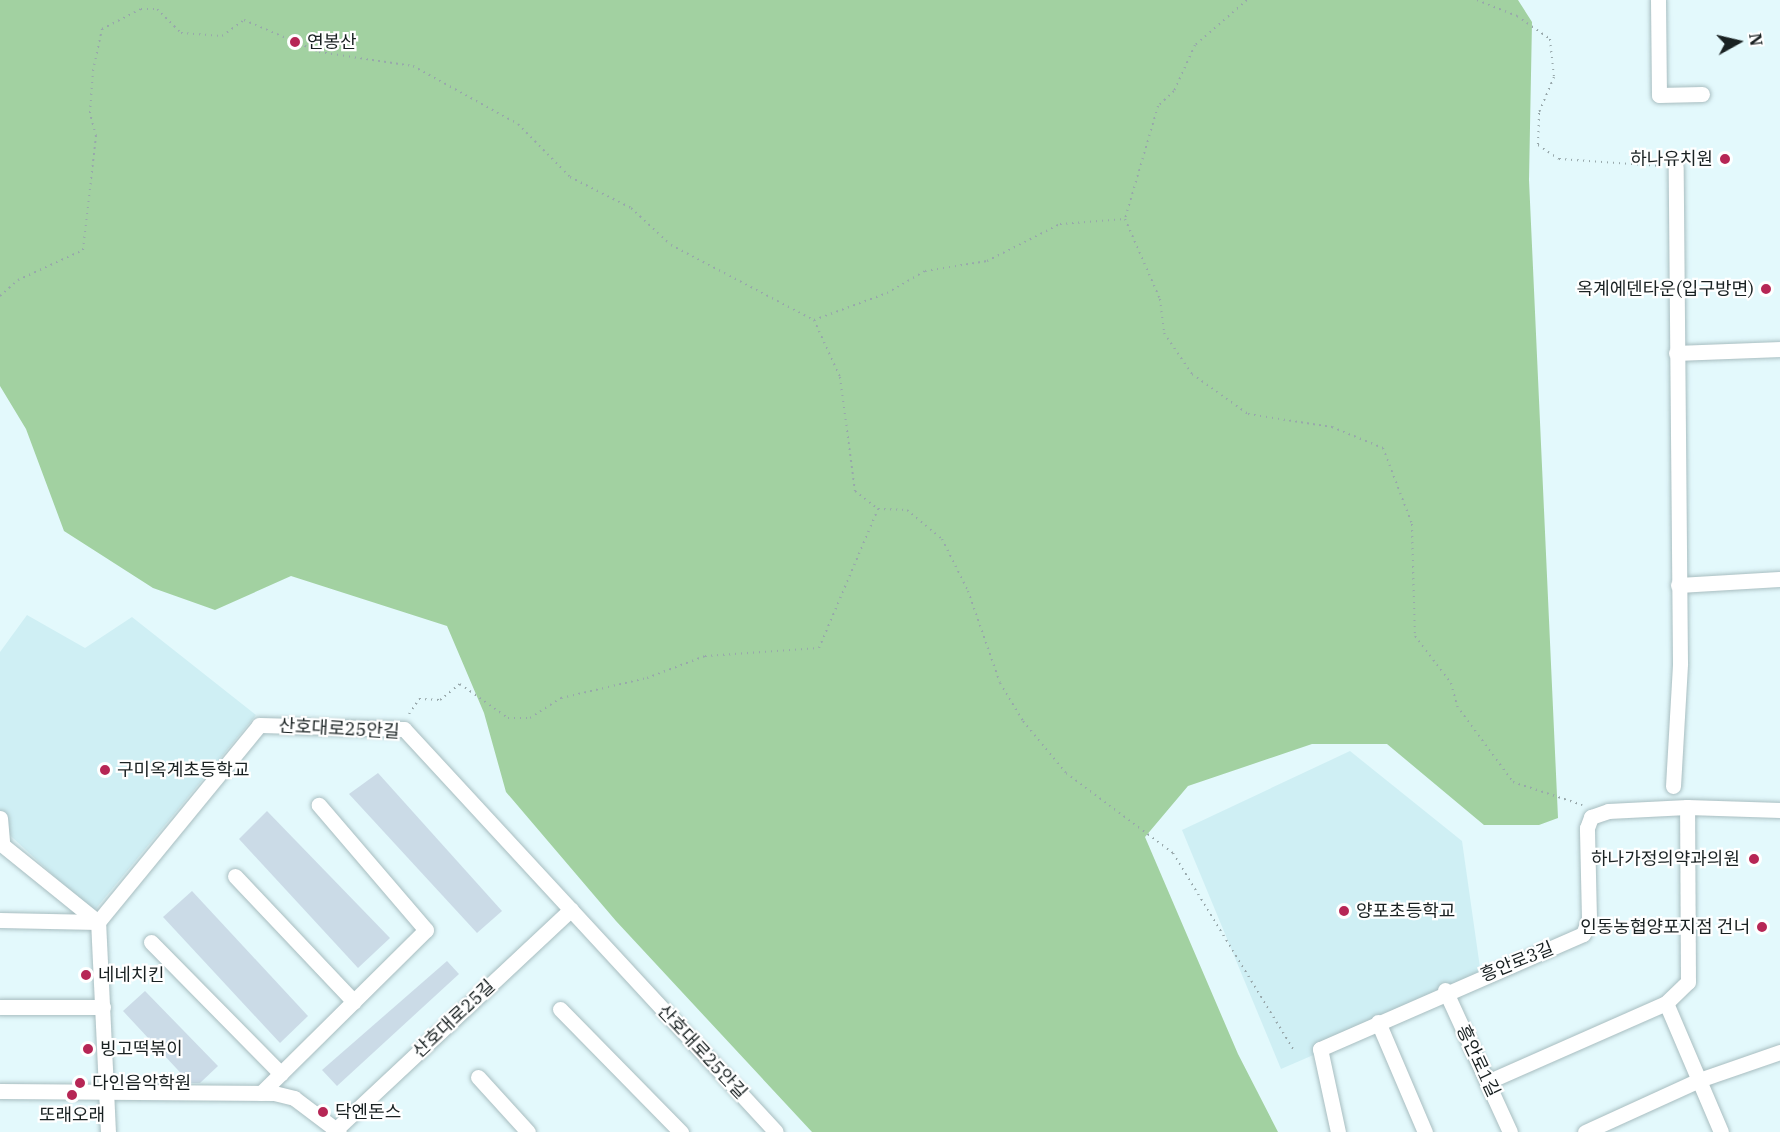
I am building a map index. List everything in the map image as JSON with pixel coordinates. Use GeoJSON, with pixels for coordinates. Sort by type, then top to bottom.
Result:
{"type":"FeatureCollection","features":[{"type":"Feature","properties":{"kind":"street"},"geometry":{"type":"LineString","coordinates":[[1658,0],[1659,95],[1702,94]]}},
{"type":"Feature","properties":{"kind":"street"},"geometry":{"type":"LineString","coordinates":[[1673,786],[1678,585],[1676,167]]}},
{"type":"Feature","properties":{"kind":"street"},"geometry":{"type":"LineString","coordinates":[[1676,353],[1780,350]]}},
{"type":"Feature","properties":{"kind":"street"},"geometry":{"type":"LineString","coordinates":[[1678,585],[1780,579]]}},
{"type":"Feature","properties":{"kind":"street","name":"산호대로25안길"},"geometry":{"type":"LineString","coordinates":[[98,922],[259,725],[404,729],[776,1132]]}},
{"type":"Feature","properties":{"kind":"street"},"geometry":{"type":"LineString","coordinates":[[261,1092],[426,930],[319,805]]}},
{"type":"Feature","properties":{"kind":"street"},"geometry":{"type":"LineString","coordinates":[[1487,1082],[1666,1003],[1688,982],[1687,807]]}},
{"type":"Feature","properties":{"kind":"street"},"geometry":{"type":"LineString","coordinates":[[1593,816],[1687,807],[1780,810]]}},
{"type":"Feature","properties":{"kind":"street","name":"흥안로3길"},"geometry":{"type":"LineString","coordinates":[[1338,1132],[1320,1049],[1445,990],[1583,934],[1589,919],[1587,828],[1593,816]]}},
{"type":"Feature","properties":{"kind":"street"},"geometry":{"type":"LineString","coordinates":[[0,818],[1,843],[98,922],[108,1092],[108,1132]]}},
{"type":"Feature","properties":{"kind":"street"},"geometry":{"type":"LineString","coordinates":[[235,876],[354,1002]]}},
{"type":"Feature","properties":{"kind":"street","name":"산호대로25길"},"geometry":{"type":"LineString","coordinates":[[0,1091],[261,1092],[294,1098],[336,1131],[571,909]]}},
{"type":"Feature","properties":{"kind":"street"},"geometry":{"type":"LineString","coordinates":[[0,920],[98,922]]}},
{"type":"Feature","properties":{"kind":"street"},"geometry":{"type":"LineString","coordinates":[[151,942],[281,1074]]}},
{"type":"Feature","properties":{"kind":"street","name":"흥안로1길"},"geometry":{"type":"LineString","coordinates":[[1445,990],[1510,1132]]}},
{"type":"Feature","properties":{"kind":"street"},"geometry":{"type":"LineString","coordinates":[[1666,1003],[1721,1132]]}},
{"type":"Feature","properties":{"kind":"street"},"geometry":{"type":"LineString","coordinates":[[0,1007],[103,1008]]}},
{"type":"Feature","properties":{"kind":"street"},"geometry":{"type":"LineString","coordinates":[[560,1009],[681,1132]]}},
{"type":"Feature","properties":{"kind":"street"},"geometry":{"type":"LineString","coordinates":[[1378,1022],[1425,1132]]}},
{"type":"Feature","properties":{"kind":"street"},"geometry":{"type":"LineString","coordinates":[[1585,1132],[1699,1080],[1780,1052]]}},
{"type":"Feature","properties":{"kind":"street"},"geometry":{"type":"LineString","coordinates":[[478,1077],[528,1132]]}},
{"type":"Feature","properties":{"kind":"path"},"geometry":{"type":"LineString","coordinates":[[1246,0],[1195,45],[1174,91],[1158,106],[1125,219],[1160,299],[1164,333],[1192,374],[1248,414],[1332,428],[1383,448],[1412,524],[1414,636],[1451,683],[1457,706],[1513,782],[1569,797],[1593,816]]}},
{"type":"Feature","properties":{"kind":"path"},"geometry":{"type":"LineString","coordinates":[[1477,0],[1517,16],[1550,39],[1554,77],[1539,113],[1538,145],[1559,159],[1587,164],[1676,167]]}},
{"type":"Feature","properties":{"kind":"path"},"geometry":{"type":"LineString","coordinates":[[0,296],[18,280],[83,250],[96,136],[90,113],[93,71],[102,29],[131,12],[157,9],[181,33],[222,36],[244,20],[319,52],[414,66],[518,124],[570,177],[631,208],[671,245],[814,321],[840,378],[855,490],[878,509],[907,510],[942,539],[968,591],[1000,683],[1023,721],[1066,773],[1173,853],[1293,1049]]}},
{"type":"Feature","properties":{"kind":"path"},"geometry":{"type":"LineString","coordinates":[[814,321],[886,293],[925,271],[987,261],[1060,224],[1125,219]]}},
{"type":"Feature","properties":{"kind":"path"},"geometry":{"type":"LineString","coordinates":[[392,728],[419,699],[440,700],[460,684],[508,718],[530,718],[561,698],[647,678],[705,656],[819,648],[878,509]]}},
{"type":"Feature","properties":{"kind":"shaded area","name":"구미옥계초등학교"},"geometry":{"type":"Polygon","coordinates":[[[27,615],[85,648],[132,617],[256,715],[93,912],[0,826],[0,652],[27,615]]]}},
{"type":"Feature","properties":{"kind":"shaded area","name":"양포초등학교"},"geometry":{"type":"Polygon","coordinates":[[[1350,751],[1462,841],[1482,982],[1281,1069],[1182,830],[1350,751]]]}},
{"type":"Feature","properties":{"kind":"green space"},"geometry":{"type":"Polygon","coordinates":[[[0,0],[1518,0],[1532,22],[1529,180],[1558,818],[1539,825],[1484,825],[1387,744],[1312,744],[1188,786],[1145,837],[1238,1054],[1278,1132],[812,1132],[616,921],[506,792],[484,713],[447,626],[291,576],[215,610],[153,588],[64,531],[26,429],[0,386],[0,0]]]}},
{"type":"Feature","properties":{"kind":"building"},"geometry":{"type":"Polygon","coordinates":[[[378,773],[502,911],[477,933],[349,794],[378,773]]]}},
{"type":"Feature","properties":{"kind":"building"},"geometry":{"type":"Polygon","coordinates":[[[267,811],[390,938],[358,968],[239,839],[267,811]]]}},
{"type":"Feature","properties":{"kind":"building"},"geometry":{"type":"Polygon","coordinates":[[[192,891],[308,1016],[280,1043],[163,917],[192,891]]]}},
{"type":"Feature","properties":{"kind":"building"},"geometry":{"type":"Polygon","coordinates":[[[447,961],[459,974],[337,1086],[322,1070],[447,961]]]}},
{"type":"Feature","properties":{"kind":"building"},"geometry":{"type":"Polygon","coordinates":[[[145,991],[218,1066],[200,1083],[190,1083],[123,1011],[145,991]]]}},
{"type":"Feature","properties":{"kind":"place","name":"연봉산"},"geometry":{"type":"Point","coordinates":[295,42]}},
{"type":"Feature","properties":{"kind":"place","name":"하나유치원"},"geometry":{"type":"Point","coordinates":[1725,159]}},
{"type":"Feature","properties":{"kind":"place","name":"옥계에덴타운(입구방면)"},"geometry":{"type":"Point","coordinates":[1766,289]}},
{"type":"Feature","properties":{"kind":"place","name":"구미옥계초등학교"},"geometry":{"type":"Point","coordinates":[105,770]}},
{"type":"Feature","properties":{"kind":"place","name":"하나가정의약과의원"},"geometry":{"type":"Point","coordinates":[1754,859]}},
{"type":"Feature","properties":{"kind":"place","name":"양포초등학교"},"geometry":{"type":"Point","coordinates":[1344,911]}},
{"type":"Feature","properties":{"kind":"place","name":"인동농협양포지점 건너"},"geometry":{"type":"Point","coordinates":[1762,927]}},
{"type":"Feature","properties":{"kind":"place","name":"네네치킨"},"geometry":{"type":"Point","coordinates":[86,975]}},
{"type":"Feature","properties":{"kind":"place","name":"빙고떡볶이"},"geometry":{"type":"Point","coordinates":[88,1049]}},
{"type":"Feature","properties":{"kind":"place","name":"다인음악학원"},"geometry":{"type":"Point","coordinates":[80,1083]}},
{"type":"Feature","properties":{"kind":"place","name":"또래오래"},"geometry":{"type":"Point","coordinates":[72,1095]}},
{"type":"Feature","properties":{"kind":"place","name":"닥엔돈스"},"geometry":{"type":"Point","coordinates":[323,1112]}}]}
